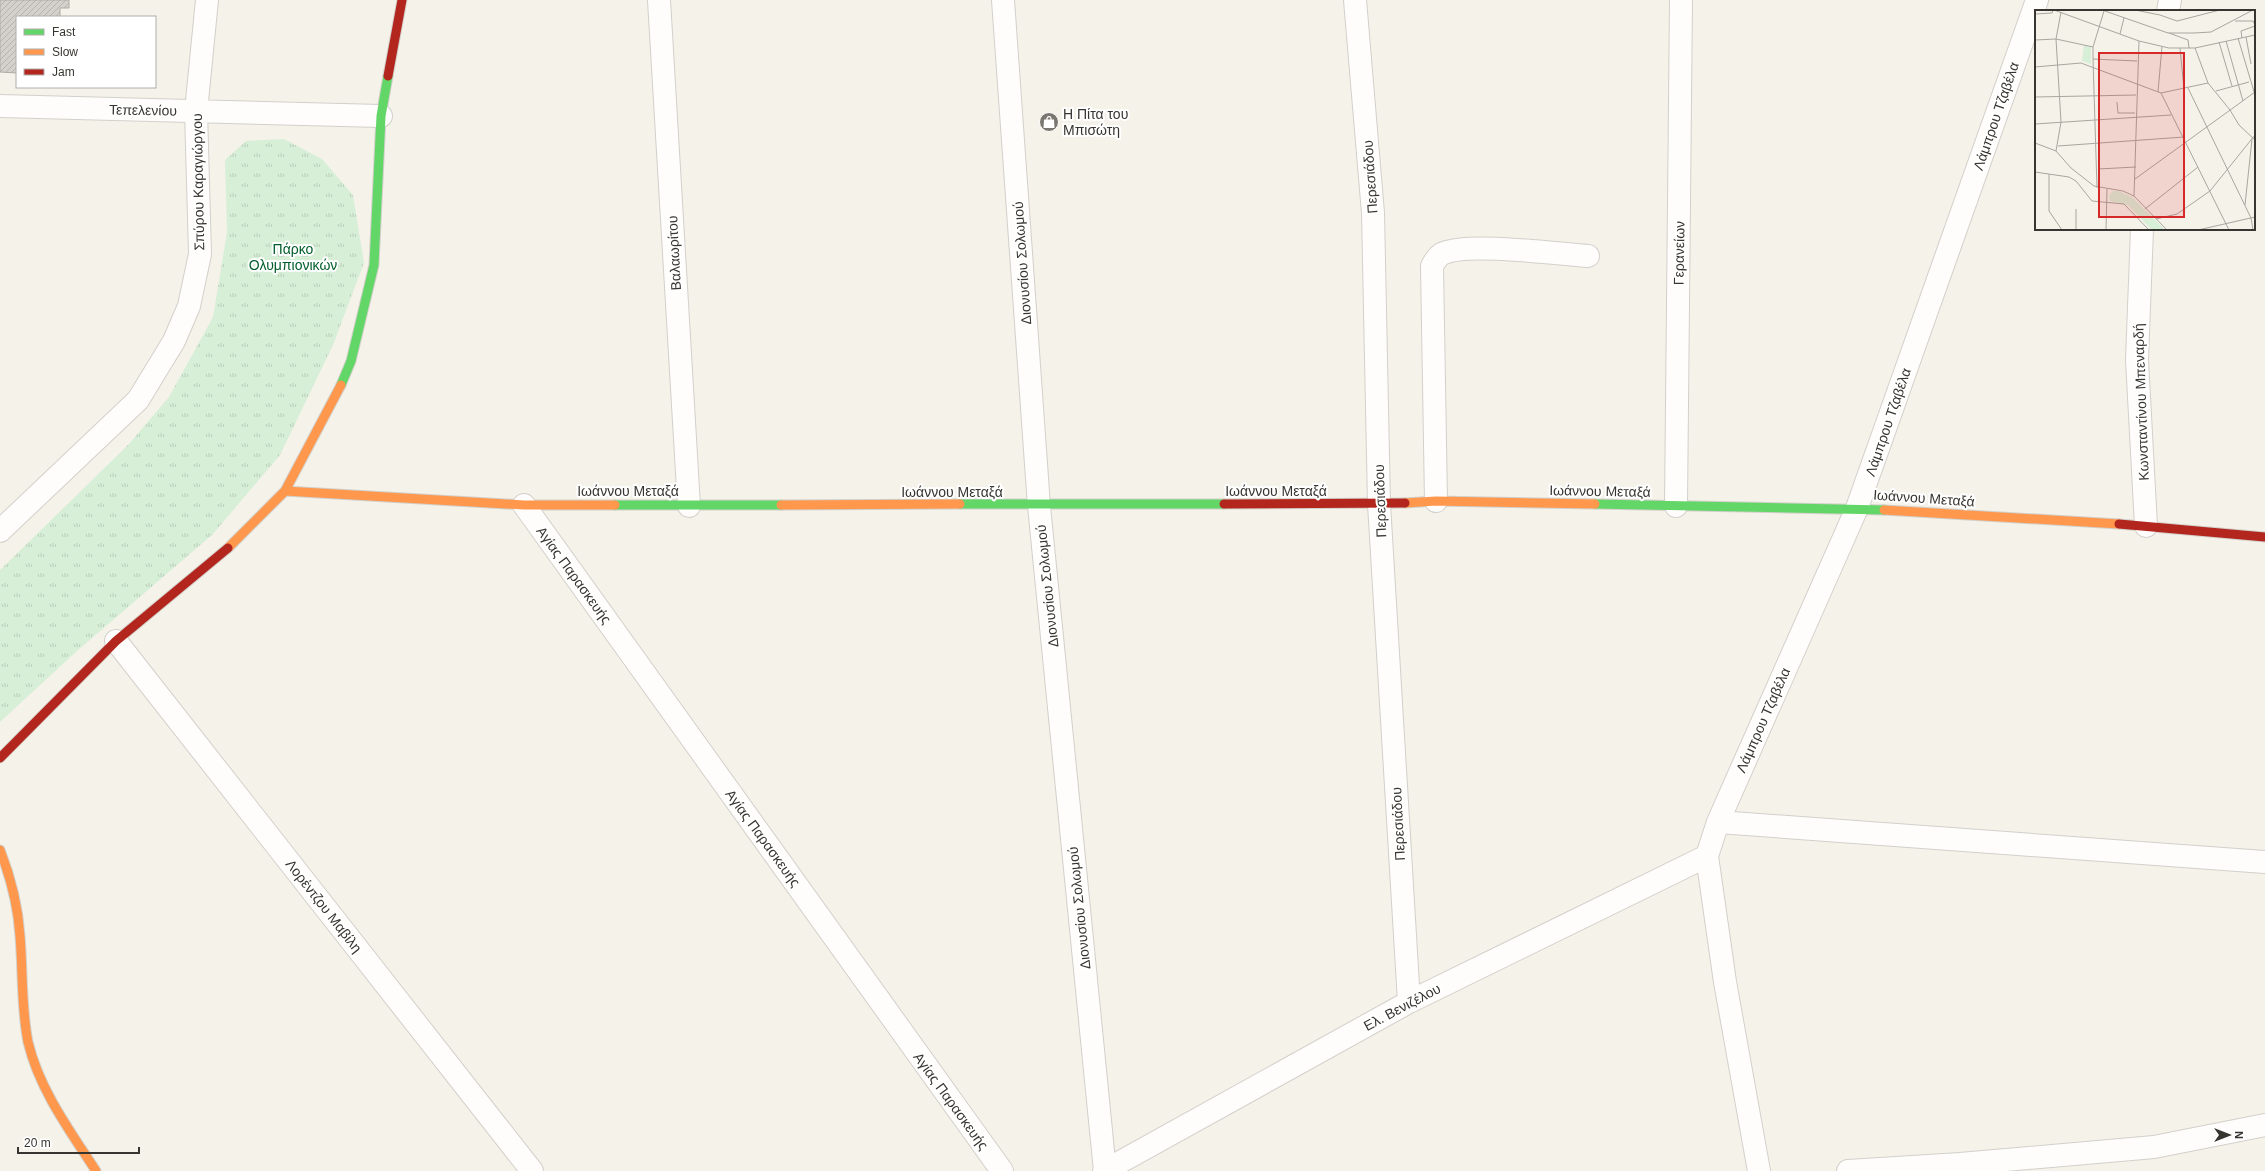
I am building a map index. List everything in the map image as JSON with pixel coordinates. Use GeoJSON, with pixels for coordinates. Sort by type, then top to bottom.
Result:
{"type":"FeatureCollection","features":[{"type":"Feature","properties":{"kind":"street","name":"Σπύρου Καραγιώργου"},"geometry":{"type":"LineString","coordinates":[[0,531],[138,400],[174,341],[189,306],[200,254],[196,111],[207,0]]}},
{"type":"Feature","properties":{"kind":"street"},"geometry":{"type":"LineString","coordinates":[[0,758],[116,641],[225,551],[285,491],[340,388],[360,330],[374,266],[381,116],[402,0]]}},
{"type":"Feature","properties":{"kind":"street","name":"Βαλαωρίτου"},"geometry":{"type":"LineString","coordinates":[[659,0],[690,506]]}},
{"type":"Feature","properties":{"kind":"street","name":"Διονυσίου Σολωμού"},"geometry":{"type":"LineString","coordinates":[[1003,0],[1039,506],[1105,1171]]}},
{"type":"Feature","properties":{"kind":"street","name":"Περεσιάδου"},"geometry":{"type":"LineString","coordinates":[[1355,0],[1373,213],[1379,504],[1409,1002]]}},
{"type":"Feature","properties":{"kind":"street","name":"Γερανείων"},"geometry":{"type":"LineString","coordinates":[[1676,506],[1681,0]]}},
{"type":"Feature","properties":{"kind":"street","name":"Λάμπρου Τζαβέλα"},"geometry":{"type":"LineString","coordinates":[[1707,856],[1718,822],[1857,508],[2037,0]]}},
{"type":"Feature","properties":{"kind":"street"},"geometry":{"type":"LineString","coordinates":[[2168,10],[2170,0]]}},
{"type":"Feature","properties":{"kind":"street","name":"Τεπελενίου"},"geometry":{"type":"LineString","coordinates":[[0,106],[381,116]]}},
{"type":"Feature","properties":{"kind":"street","name":"Κωνσταντίνου Μπεναρδή"},"geometry":{"type":"LineString","coordinates":[[2142,230],[2137,360],[2146,526]]}},
{"type":"Feature","properties":{"kind":"street"},"geometry":{"type":"LineString","coordinates":[[1436,501],[1432,266],[1436,258],[1443,253],[1471,248],[1588,256]]}},
{"type":"Feature","properties":{"kind":"street","name":"Ιωάννου Μεταξά"},"geometry":{"type":"LineString","coordinates":[[285,491],[524,505],[1039,506],[1379,504],[1436,501],[1857,508],[2146,526],[2265,537]]}},
{"type":"Feature","properties":{"kind":"street","name":"Αγίας Παρασκευής"},"geometry":{"type":"LineString","coordinates":[[524,505],[1002,1171]]}},
{"type":"Feature","properties":{"kind":"street","name":"Λορέντζου Μαβίλη"},"geometry":{"type":"LineString","coordinates":[[116,641],[532,1171]]}},
{"type":"Feature","properties":{"kind":"street"},"geometry":{"type":"LineString","coordinates":[[1718,822],[2265,862]]}},
{"type":"Feature","properties":{"kind":"street"},"geometry":{"type":"LineString","coordinates":[[0,850],[14,889],[21,925],[25,1024],[32,1054],[44,1083],[96,1171]]}},
{"type":"Feature","properties":{"kind":"street"},"geometry":{"type":"LineString","coordinates":[[1707,856],[1725,982],[1759,1171]]}},
{"type":"Feature","properties":{"kind":"street","name":"Ελ. Βενιζέλου"},"geometry":{"type":"LineString","coordinates":[[1105,1171],[1409,1002],[1707,856]]}},
{"type":"Feature","properties":{"kind":"street"},"geometry":{"type":"LineString","coordinates":[[1848,1171],[1960,1164],[2154,1147],[2265,1126]]}},
{"type":"Feature","properties":{"kind":"green space","name":"Πάρκο Ολυμπιονικών"},"geometry":{"type":"Polygon","coordinates":[[[284,139],[322,159],[353,195],[364,263],[333,345],[280,455],[213,534],[77,651],[0,722],[0,570],[128,445],[169,397],[213,317],[227,232],[225,160],[246,141],[284,139]]]}},
{"type":"Feature","properties":{"kind":"building"},"geometry":{"type":"Polygon","coordinates":[[[0,0],[69,0],[69,8],[60,8],[60,16],[16,16],[16,73],[0,72],[0,0]]]}},
{"type":"Feature","properties":{"kind":"traffic: fast"},"geometry":{"type":"LineString","coordinates":[[341,385],[351,361],[374,265],[381,116],[388,76]]}},
{"type":"Feature","properties":{"kind":"traffic: fast"},"geometry":{"type":"LineString","coordinates":[[960,504],[1224,504]]}},
{"type":"Feature","properties":{"kind":"traffic: fast"},"geometry":{"type":"LineString","coordinates":[[1595,504],[1884,510]]}},
{"type":"Feature","properties":{"kind":"traffic: fast"},"geometry":{"type":"LineString","coordinates":[[615,505],[781,505]]}},
{"type":"Feature","properties":{"kind":"traffic: slow"},"geometry":{"type":"LineString","coordinates":[[228,548],[285,491],[341,385]]}},
{"type":"Feature","properties":{"kind":"traffic: slow"},"geometry":{"type":"LineString","coordinates":[[285,491],[524,505],[615,505]]}},
{"type":"Feature","properties":{"kind":"traffic: slow"},"geometry":{"type":"LineString","coordinates":[[1405,503],[1436,501],[1595,504]]}},
{"type":"Feature","properties":{"kind":"traffic: slow"},"geometry":{"type":"LineString","coordinates":[[781,505],[960,504]]}},
{"type":"Feature","properties":{"kind":"traffic: slow"},"geometry":{"type":"LineString","coordinates":[[1884,510],[2119,524]]}},
{"type":"Feature","properties":{"kind":"traffic: slow"},"geometry":{"type":"LineString","coordinates":[[0,850],[11,882],[18,914],[24,1016],[28,1042],[33,1059],[47,1093],[96,1171]]}},
{"type":"Feature","properties":{"kind":"traffic: jam"},"geometry":{"type":"LineString","coordinates":[[388,76],[402,0]]}},
{"type":"Feature","properties":{"kind":"traffic: jam"},"geometry":{"type":"LineString","coordinates":[[1224,504],[1405,503]]}},
{"type":"Feature","properties":{"kind":"traffic: jam"},"geometry":{"type":"LineString","coordinates":[[2119,524],[2265,537]]}},
{"type":"Feature","properties":{"kind":"traffic: jam"},"geometry":{"type":"LineString","coordinates":[[0,758],[116,641],[228,548]]}},
{"type":"Feature","properties":{"kind":"place","name":"Η Πίτα του Μπισώτη"},"geometry":{"type":"Point","coordinates":[1049,122]}}]}
